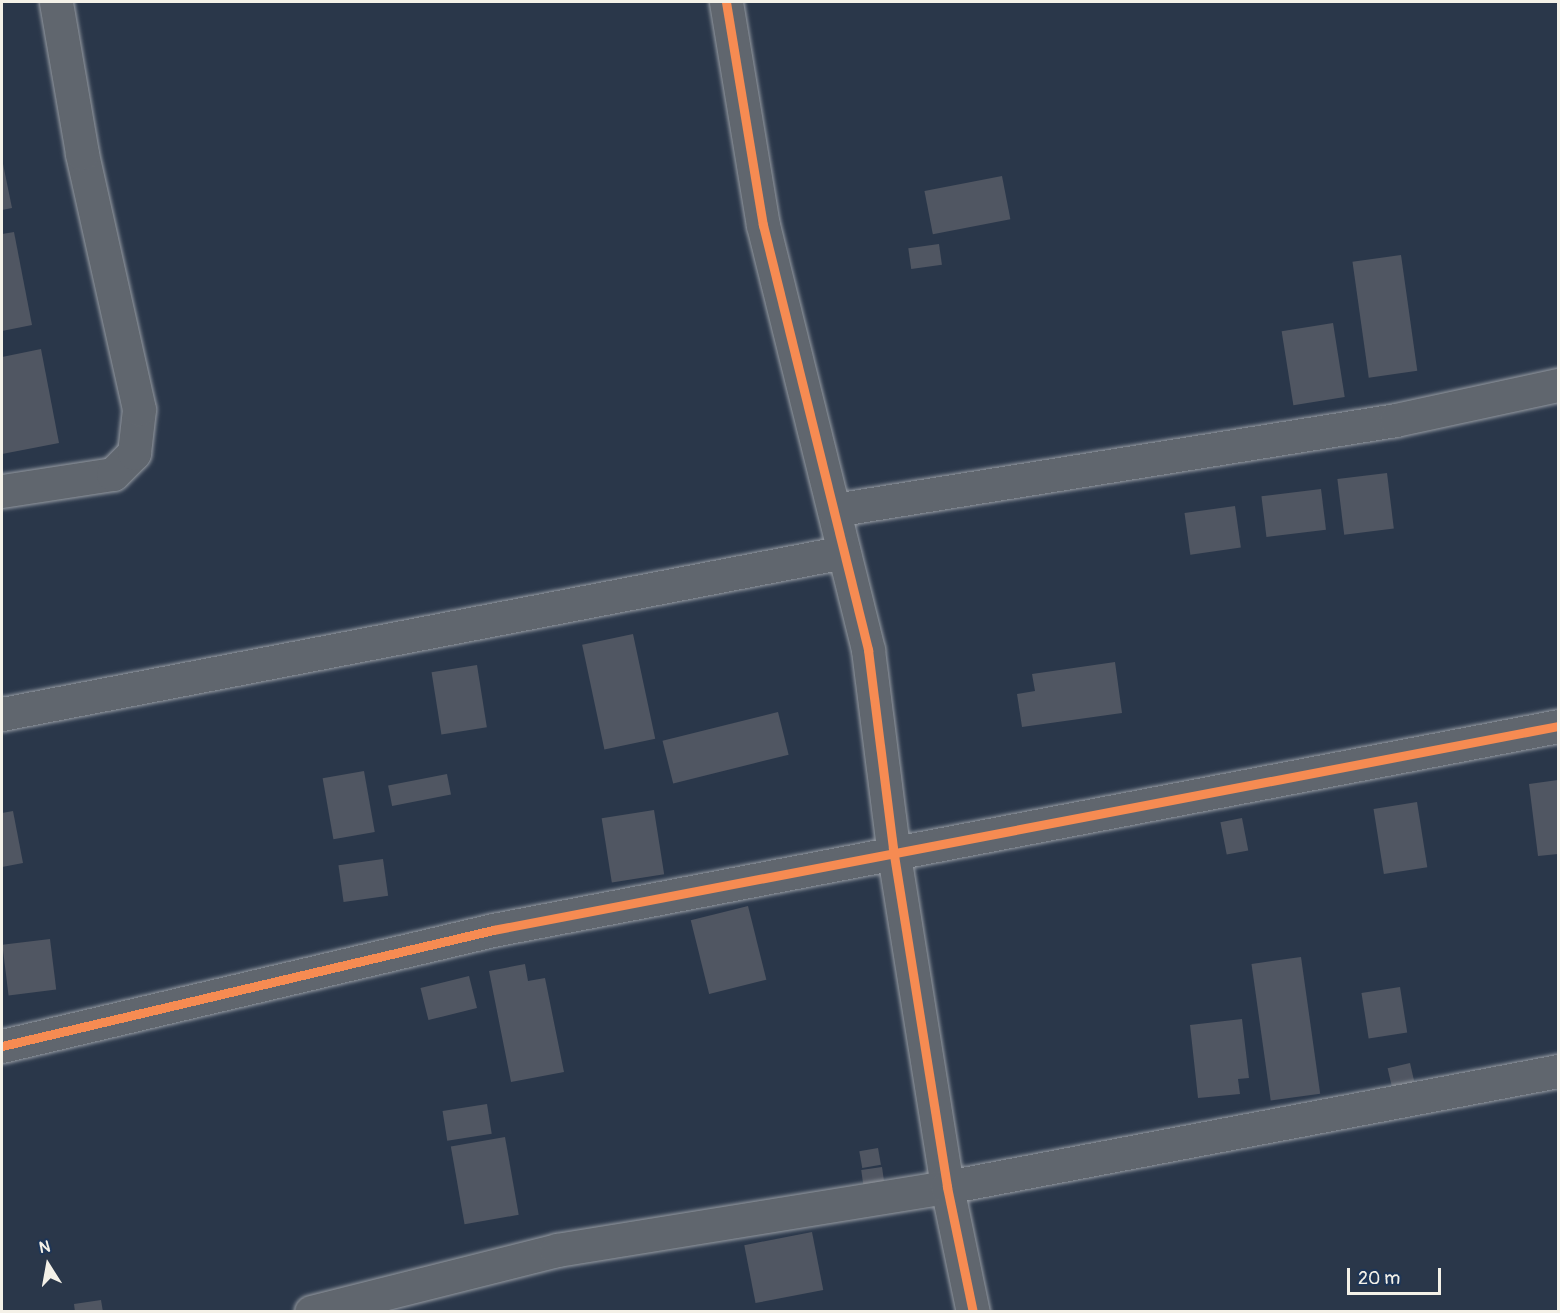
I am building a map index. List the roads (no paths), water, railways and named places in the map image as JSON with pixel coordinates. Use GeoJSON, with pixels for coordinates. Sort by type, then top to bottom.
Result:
{"type":"FeatureCollection","features":[{"type":"Feature","properties":{"kind":"street"},"geometry":{"type":"LineString","coordinates":[[2,491],[113,474],[134,453],[139,409],[82,153],[56,2]]}},
{"type":"Feature","properties":{"kind":"street"},"geometry":{"type":"LineString","coordinates":[[726,2],[763,225],[868,650],[893,849],[947,1187],[973,1311]]}},
{"type":"Feature","properties":{"kind":"street"},"geometry":{"type":"LineString","coordinates":[[834,510],[1396,420],[1558,385]]}},
{"type":"Feature","properties":{"kind":"street"},"geometry":{"type":"LineString","coordinates":[[2,714],[844,552]]}},
{"type":"Feature","properties":{"kind":"street"},"geometry":{"type":"LineString","coordinates":[[2,1046],[493,930],[893,849],[1558,726]]}},
{"type":"Feature","properties":{"kind":"street"},"geometry":{"type":"LineString","coordinates":[[311,1311],[557,1250],[947,1187],[1558,1071]]}},
{"type":"Feature","properties":{"kind":"street"},"geometry":{"type":"LineString","coordinates":[[363,1311],[427,1290],[493,1280]]}}]}
